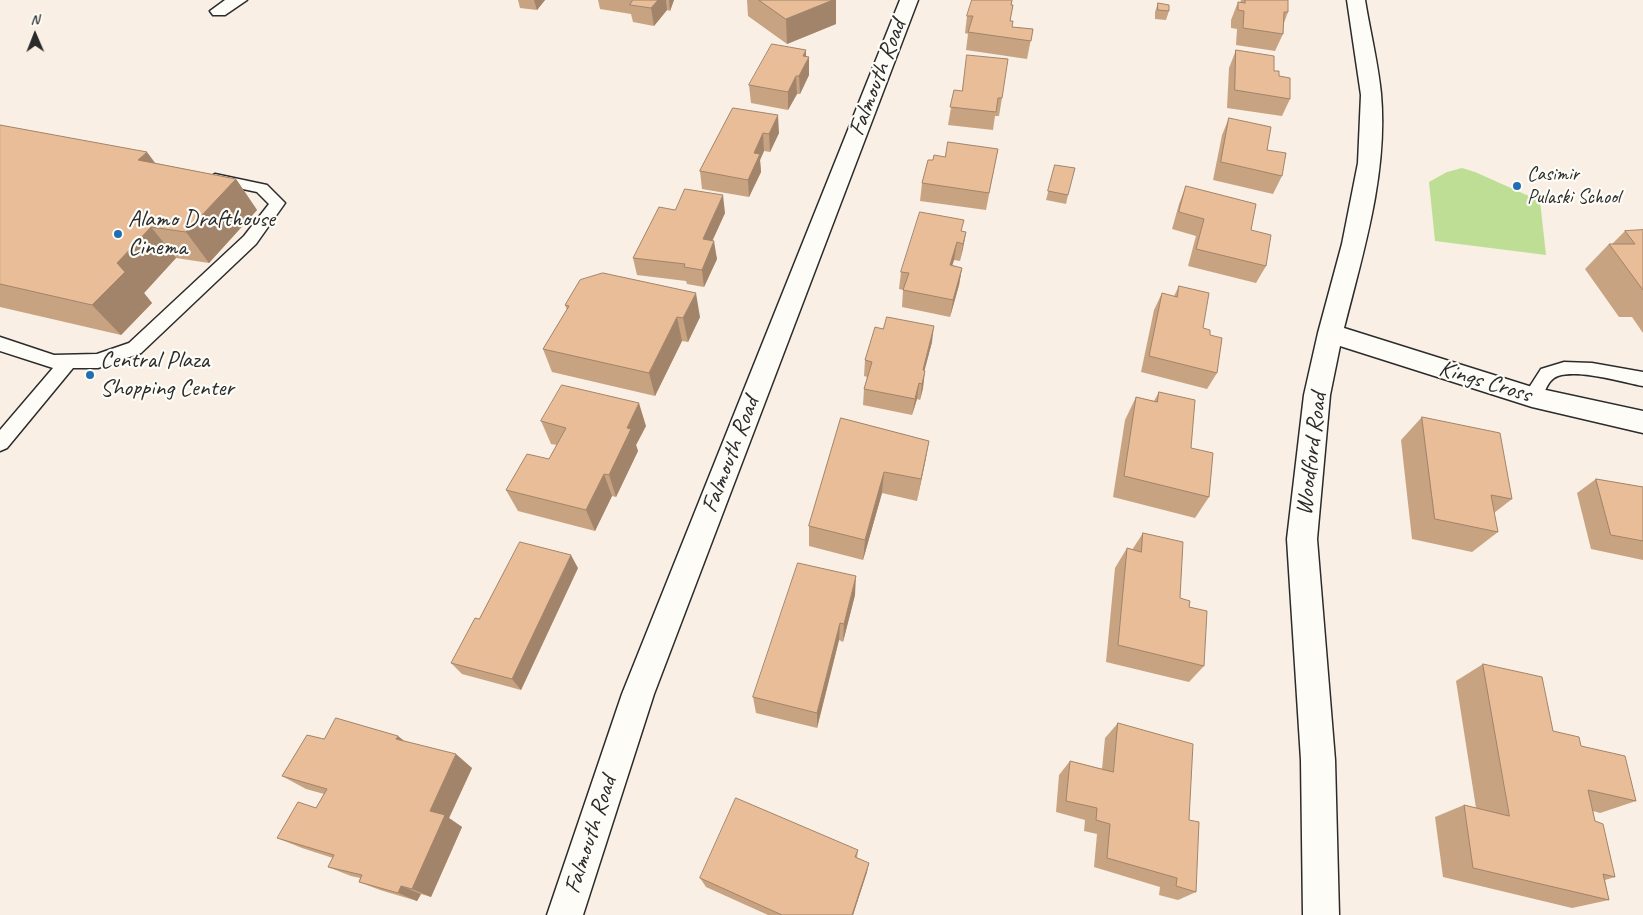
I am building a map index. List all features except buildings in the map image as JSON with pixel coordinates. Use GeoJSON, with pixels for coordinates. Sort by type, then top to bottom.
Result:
{"type":"FeatureCollection","features":[{"type":"Feature","properties":{"kind":"street"},"geometry":{"type":"LineString","coordinates":[[219,10],[238,0]]}},
{"type":"Feature","properties":{"kind":"street","name":"Falmouth Road"},"geometry":{"type":"LineString","coordinates":[[565,915],[638,694],[909,0]]}},
{"type":"Feature","properties":{"kind":"street","name":"Woodford Road"},"geometry":{"type":"LineString","coordinates":[[1321,915],[1318,760],[1302,539],[1318,395],[1330,332],[1354,244],[1369,163],[1371,95],[1356,0]]}},
{"type":"Feature","properties":{"kind":"street","name":"Kings Cross"},"geometry":{"type":"LineString","coordinates":[[1330,332],[1532,397],[1643,422]]}},
{"type":"Feature","properties":{"kind":"lane"},"geometry":{"type":"LineString","coordinates":[[0,344],[54,362],[98,361],[135,348],[250,240],[277,202],[262,188],[204,177]]}},
{"type":"Feature","properties":{"kind":"lane"},"geometry":{"type":"LineString","coordinates":[[0,443],[68,362]]}},
{"type":"Feature","properties":{"kind":"lane"},"geometry":{"type":"LineString","coordinates":[[1532,397],[1547,373],[1556,368],[1570,368],[1643,379]]}},
{"type":"Feature","properties":{"kind":"green space"},"geometry":{"type":"Polygon","coordinates":[[[1462,168],[1540,201],[1546,255],[1435,241],[1429,182],[1447,172],[1462,168]]]}},
{"type":"Feature","properties":{"kind":"place","name":"Casimir Pulaski School"},"geometry":{"type":"Point","coordinates":[1517,186]}},
{"type":"Feature","properties":{"kind":"place","name":"Alamo Drafthouse Cinema"},"geometry":{"type":"Point","coordinates":[118,234]}},
{"type":"Feature","properties":{"kind":"place","name":"Central Plaza Shopping Center"},"geometry":{"type":"Point","coordinates":[90,375]}}]}
